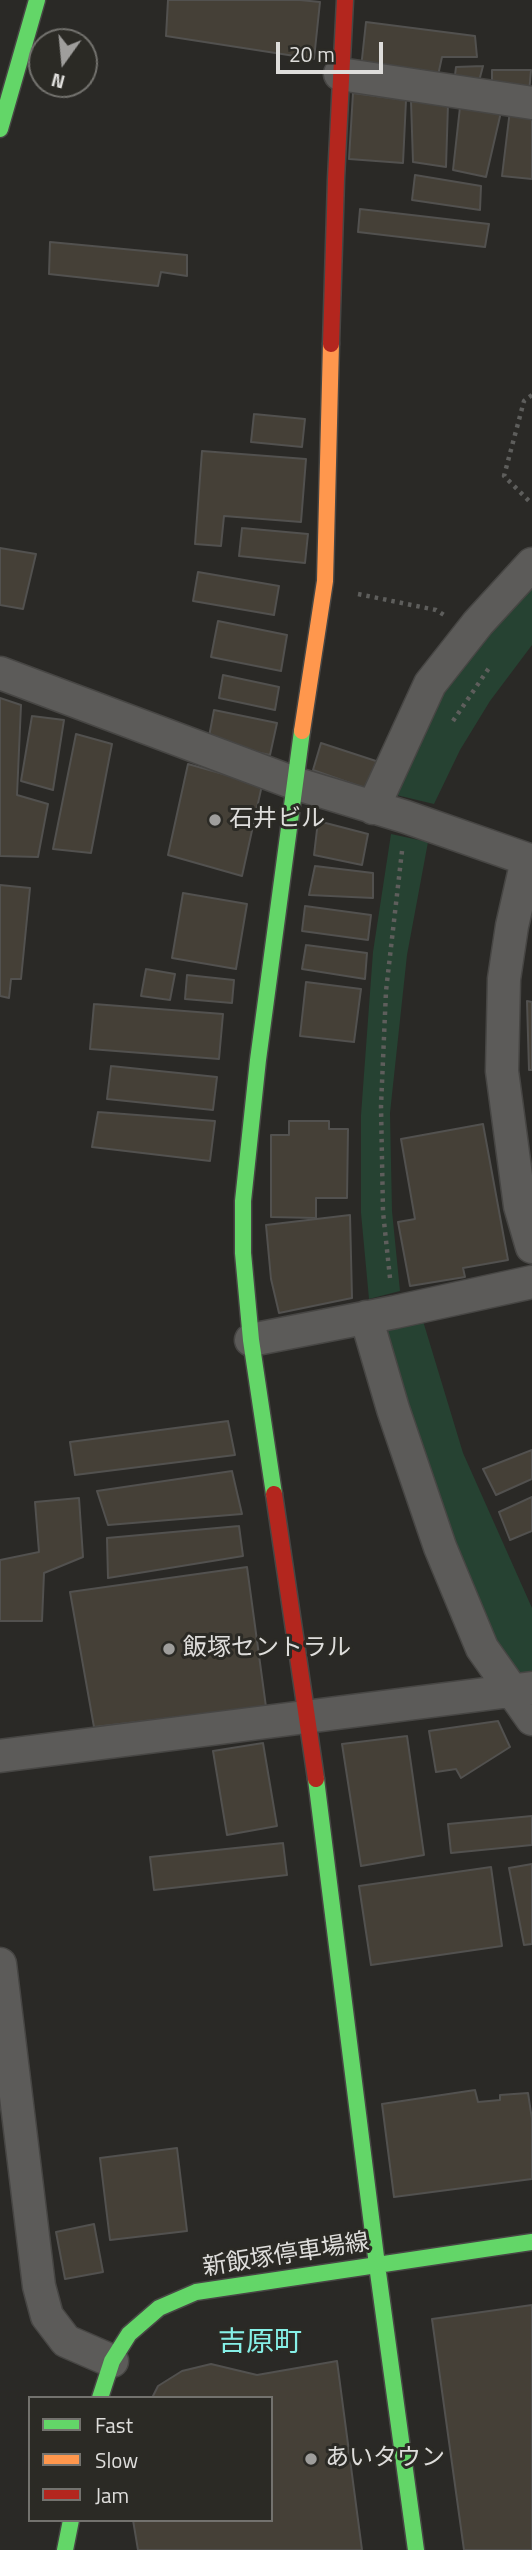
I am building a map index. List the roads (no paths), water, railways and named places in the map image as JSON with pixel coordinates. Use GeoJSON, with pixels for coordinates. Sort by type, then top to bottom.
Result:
{"type":"FeatureCollection","features":[{"type":"Feature","properties":{"kind":"main road"},"geometry":{"type":"LineString","coordinates":[[0,129],[37,0]]}},
{"type":"Feature","properties":{"kind":"main road"},"geometry":{"type":"LineString","coordinates":[[345,0],[340,74],[324,588],[294,783],[258,1060],[243,1201],[243,1253],[251,1340],[308,1716],[416,2550]]}},
{"type":"Feature","properties":{"kind":"main road","name":"新飯塚停車場線"},"geometry":{"type":"LineString","coordinates":[[101,2396],[113,2361],[129,2334],[159,2308],[196,2292],[532,2242]]}},
{"type":"Feature","properties":{"kind":"main road"},"geometry":{"type":"LineString","coordinates":[[65,2550],[71,2522]]}},
{"type":"Feature","properties":{"kind":"street"},"geometry":{"type":"LineString","coordinates":[[340,74],[532,103]]}},
{"type":"Feature","properties":{"kind":"street"},"geometry":{"type":"LineString","coordinates":[[373,808],[430,684],[472,630],[532,564]]}},
{"type":"Feature","properties":{"kind":"street"},"geometry":{"type":"LineString","coordinates":[[0,673],[294,783],[405,817],[529,861],[512,926],[504,979],[502,1071],[520,1206],[532,1247]]}},
{"type":"Feature","properties":{"kind":"street"},"geometry":{"type":"LineString","coordinates":[[251,1340],[532,1282]]}},
{"type":"Feature","properties":{"kind":"street"},"geometry":{"type":"LineString","coordinates":[[381,1315],[393,1409],[440,1547],[482,1648],[522,1689],[532,1719]]}},
{"type":"Feature","properties":{"kind":"street"},"geometry":{"type":"LineString","coordinates":[[0,1756],[522,1689]]}},
{"type":"Feature","properties":{"kind":"street"},"geometry":{"type":"LineString","coordinates":[[0,1964],[39,2286],[47,2316],[66,2341],[113,2361]]}},
{"type":"Feature","properties":{"kind":"place","name":"石井ビル"},"geometry":{"type":"Point","coordinates":[215,820]}},
{"type":"Feature","properties":{"kind":"place","name":"飯塚セントラル"},"geometry":{"type":"Point","coordinates":[169,1649]}},
{"type":"Feature","properties":{"kind":"place","name":"あいタウン"},"geometry":{"type":"Point","coordinates":[311,2459]}},
{"type":"Feature","properties":{"kind":"district","name":"吉原町"},"geometry":{"type":"Point","coordinates":[260,2344]}}]}
